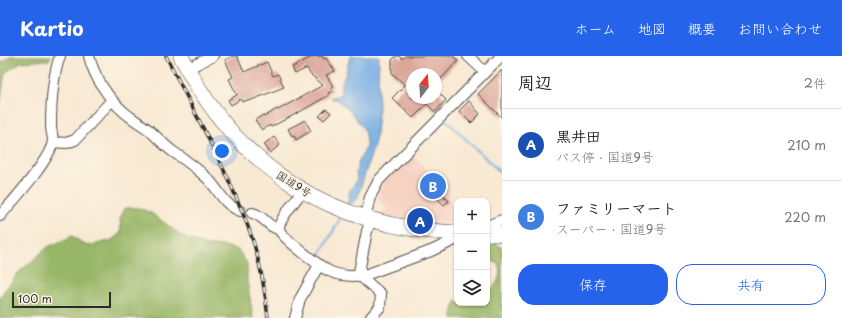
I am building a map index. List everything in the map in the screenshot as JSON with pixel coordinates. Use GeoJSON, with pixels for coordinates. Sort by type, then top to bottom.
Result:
{"type":"FeatureCollection","features":[{"type":"Feature","properties":{"kind":"highway","name":"国道9号"},"geometry":{"type":"LineString","coordinates":[[184,62],[209,104],[224,124],[270,169],[303,190],[343,210],[368,219],[419,229],[454,233]]}},
{"type":"Feature","properties":{"kind":"highway"},"geometry":{"type":"LineString","coordinates":[[490,233],[502,234]]}},
{"type":"Feature","properties":{"kind":"street"},"geometry":{"type":"LineString","coordinates":[[0,216],[43,163],[53,142],[51,127],[52,99],[56,66],[60,56]]}},
{"type":"Feature","properties":{"kind":"street"},"geometry":{"type":"LineString","coordinates":[[89,56],[97,79],[112,100],[124,112],[150,131],[171,150],[194,166],[214,186],[225,203],[240,211]]}},
{"type":"Feature","properties":{"kind":"street"},"geometry":{"type":"LineString","coordinates":[[184,62],[213,56]]}},
{"type":"Feature","properties":{"kind":"street"},"geometry":{"type":"LineString","coordinates":[[468,56],[484,72]]}},
{"type":"Feature","properties":{"kind":"street"},"geometry":{"type":"LineString","coordinates":[[359,276],[367,231],[370,197],[379,180],[501,56]]}},
{"type":"Feature","properties":{"kind":"street"},"geometry":{"type":"LineString","coordinates":[[53,142],[66,143],[75,140],[112,100]]}},
{"type":"Feature","properties":{"kind":"street"},"geometry":{"type":"LineString","coordinates":[[279,229],[284,217],[303,190]]}},
{"type":"Feature","properties":{"kind":"street"},"geometry":{"type":"LineString","coordinates":[[252,213],[262,216],[272,227],[279,229],[281,233],[298,248],[330,272],[359,276],[431,251],[454,240]]}},
{"type":"Feature","properties":{"kind":"street"},"geometry":{"type":"LineString","coordinates":[[490,225],[502,220]]}},
{"type":"Feature","properties":{"kind":"street"},"geometry":{"type":"LineString","coordinates":[[295,318],[300,299],[317,263]]}},
{"type":"Feature","properties":{"kind":"street"},"geometry":{"type":"LineString","coordinates":[[359,276],[381,294],[380,307],[370,318]]}},
{"type":"Feature","properties":{"kind":"shaded area"},"geometry":{"type":"Polygon","coordinates":[[[411,154],[449,190],[452,222],[437,224],[426,221],[391,218],[381,215],[383,211],[388,210],[377,197],[380,189],[385,181],[411,154]]]}},
{"type":"Feature","properties":{"kind":"green space"},"geometry":{"type":"Polygon","coordinates":[[[10,56],[51,56],[49,60],[21,62],[5,73],[0,104],[0,64],[10,56]]]}},
{"type":"Feature","properties":{"kind":"green space"},"geometry":{"type":"Polygon","coordinates":[[[125,208],[139,208],[151,213],[185,238],[206,246],[224,246],[238,250],[247,263],[247,280],[253,318],[0,318],[0,297],[18,273],[48,247],[72,236],[87,246],[110,241],[121,233],[120,219],[125,208]]]}},
{"type":"Feature","properties":{"kind":"green space"},"geometry":{"type":"Polygon","coordinates":[[[490,243],[497,244],[502,248],[502,318],[453,318],[454,306],[490,306],[490,289],[492,289],[498,281],[500,275],[499,265],[493,261],[490,261],[490,243]]]}},
{"type":"Feature","properties":{"kind":"water"},"geometry":{"type":"Polygon","coordinates":[[[350,56],[379,56],[379,104],[375,142],[357,199],[350,205],[347,204],[350,190],[356,182],[356,172],[359,161],[366,148],[364,129],[350,111],[337,99],[332,99],[331,97],[337,96],[341,93],[341,85],[346,73],[350,56]]]}},
{"type":"Feature","properties":{"kind":"building"},"geometry":{"type":"Polygon","coordinates":[[[233,56],[237,56],[244,72],[267,62],[273,76],[278,74],[284,87],[249,101],[242,102],[241,99],[231,105],[228,100],[237,95],[229,79],[233,77],[225,60],[233,56]]]}},
{"type":"Feature","properties":{"kind":"building"},"geometry":{"type":"Polygon","coordinates":[[[314,56],[322,56],[324,59],[326,58],[335,71],[326,75],[333,86],[331,87],[333,91],[328,93],[329,95],[303,110],[271,127],[270,125],[262,130],[255,120],[263,115],[264,117],[277,109],[278,110],[323,85],[310,74],[307,68],[295,74],[292,67],[314,56]]]}},
{"type":"Feature","properties":{"kind":"building"},"geometry":{"type":"Polygon","coordinates":[[[396,56],[399,56],[402,59],[405,56],[453,56],[458,61],[442,78],[442,68],[406,68],[406,104],[427,104],[413,118],[392,98],[405,85],[392,73],[392,60],[396,56]]]}},
{"type":"Feature","properties":{"kind":"building"},"geometry":{"type":"Polygon","coordinates":[[[502,70],[502,118],[478,94],[502,70]]]}},
{"type":"Feature","properties":{"kind":"building"},"geometry":{"type":"Polygon","coordinates":[[[442,96],[446,100],[435,112],[427,104],[442,104],[442,96]]]}},
{"type":"Feature","properties":{"kind":"building"},"geometry":{"type":"Polygon","coordinates":[[[469,101],[480,114],[471,123],[459,111],[469,101]]]}},
{"type":"Feature","properties":{"kind":"building"},"geometry":{"type":"Polygon","coordinates":[[[326,109],[331,113],[324,120],[319,116],[326,109]]]}},
{"type":"Feature","properties":{"kind":"building"},"geometry":{"type":"Polygon","coordinates":[[[305,120],[311,131],[296,140],[294,135],[292,136],[288,129],[305,120]]]}},
{"type":"Feature","properties":{"kind":"building"},"geometry":{"type":"Polygon","coordinates":[[[274,137],[280,145],[270,153],[264,144],[274,137]]]}},
{"type":"Feature","properties":{"kind":"building"},"geometry":{"type":"Polygon","coordinates":[[[430,175],[444,188],[440,192],[449,201],[444,205],[422,183],[430,175]]]}},
{"type":"Feature","properties":{"kind":"waterway"},"geometry":{"type":"LineString","coordinates":[[446,120],[502,174]]}},
{"type":"Feature","properties":{"kind":"waterway"},"geometry":{"type":"LineString","coordinates":[[317,260],[342,215]]}},
{"type":"Feature","properties":{"kind":"railway"},"geometry":{"type":"LineString","coordinates":[[166,56],[211,143],[232,187],[250,232],[264,285],[268,318]]}},
{"type":"Feature","properties":{"kind":"place","name":"ファミリーマート"},"geometry":{"type":"Point","coordinates":[433,186]}},
{"type":"Feature","properties":{"kind":"place","name":"黒井田"},"geometry":{"type":"Point","coordinates":[420,221]}}]}
